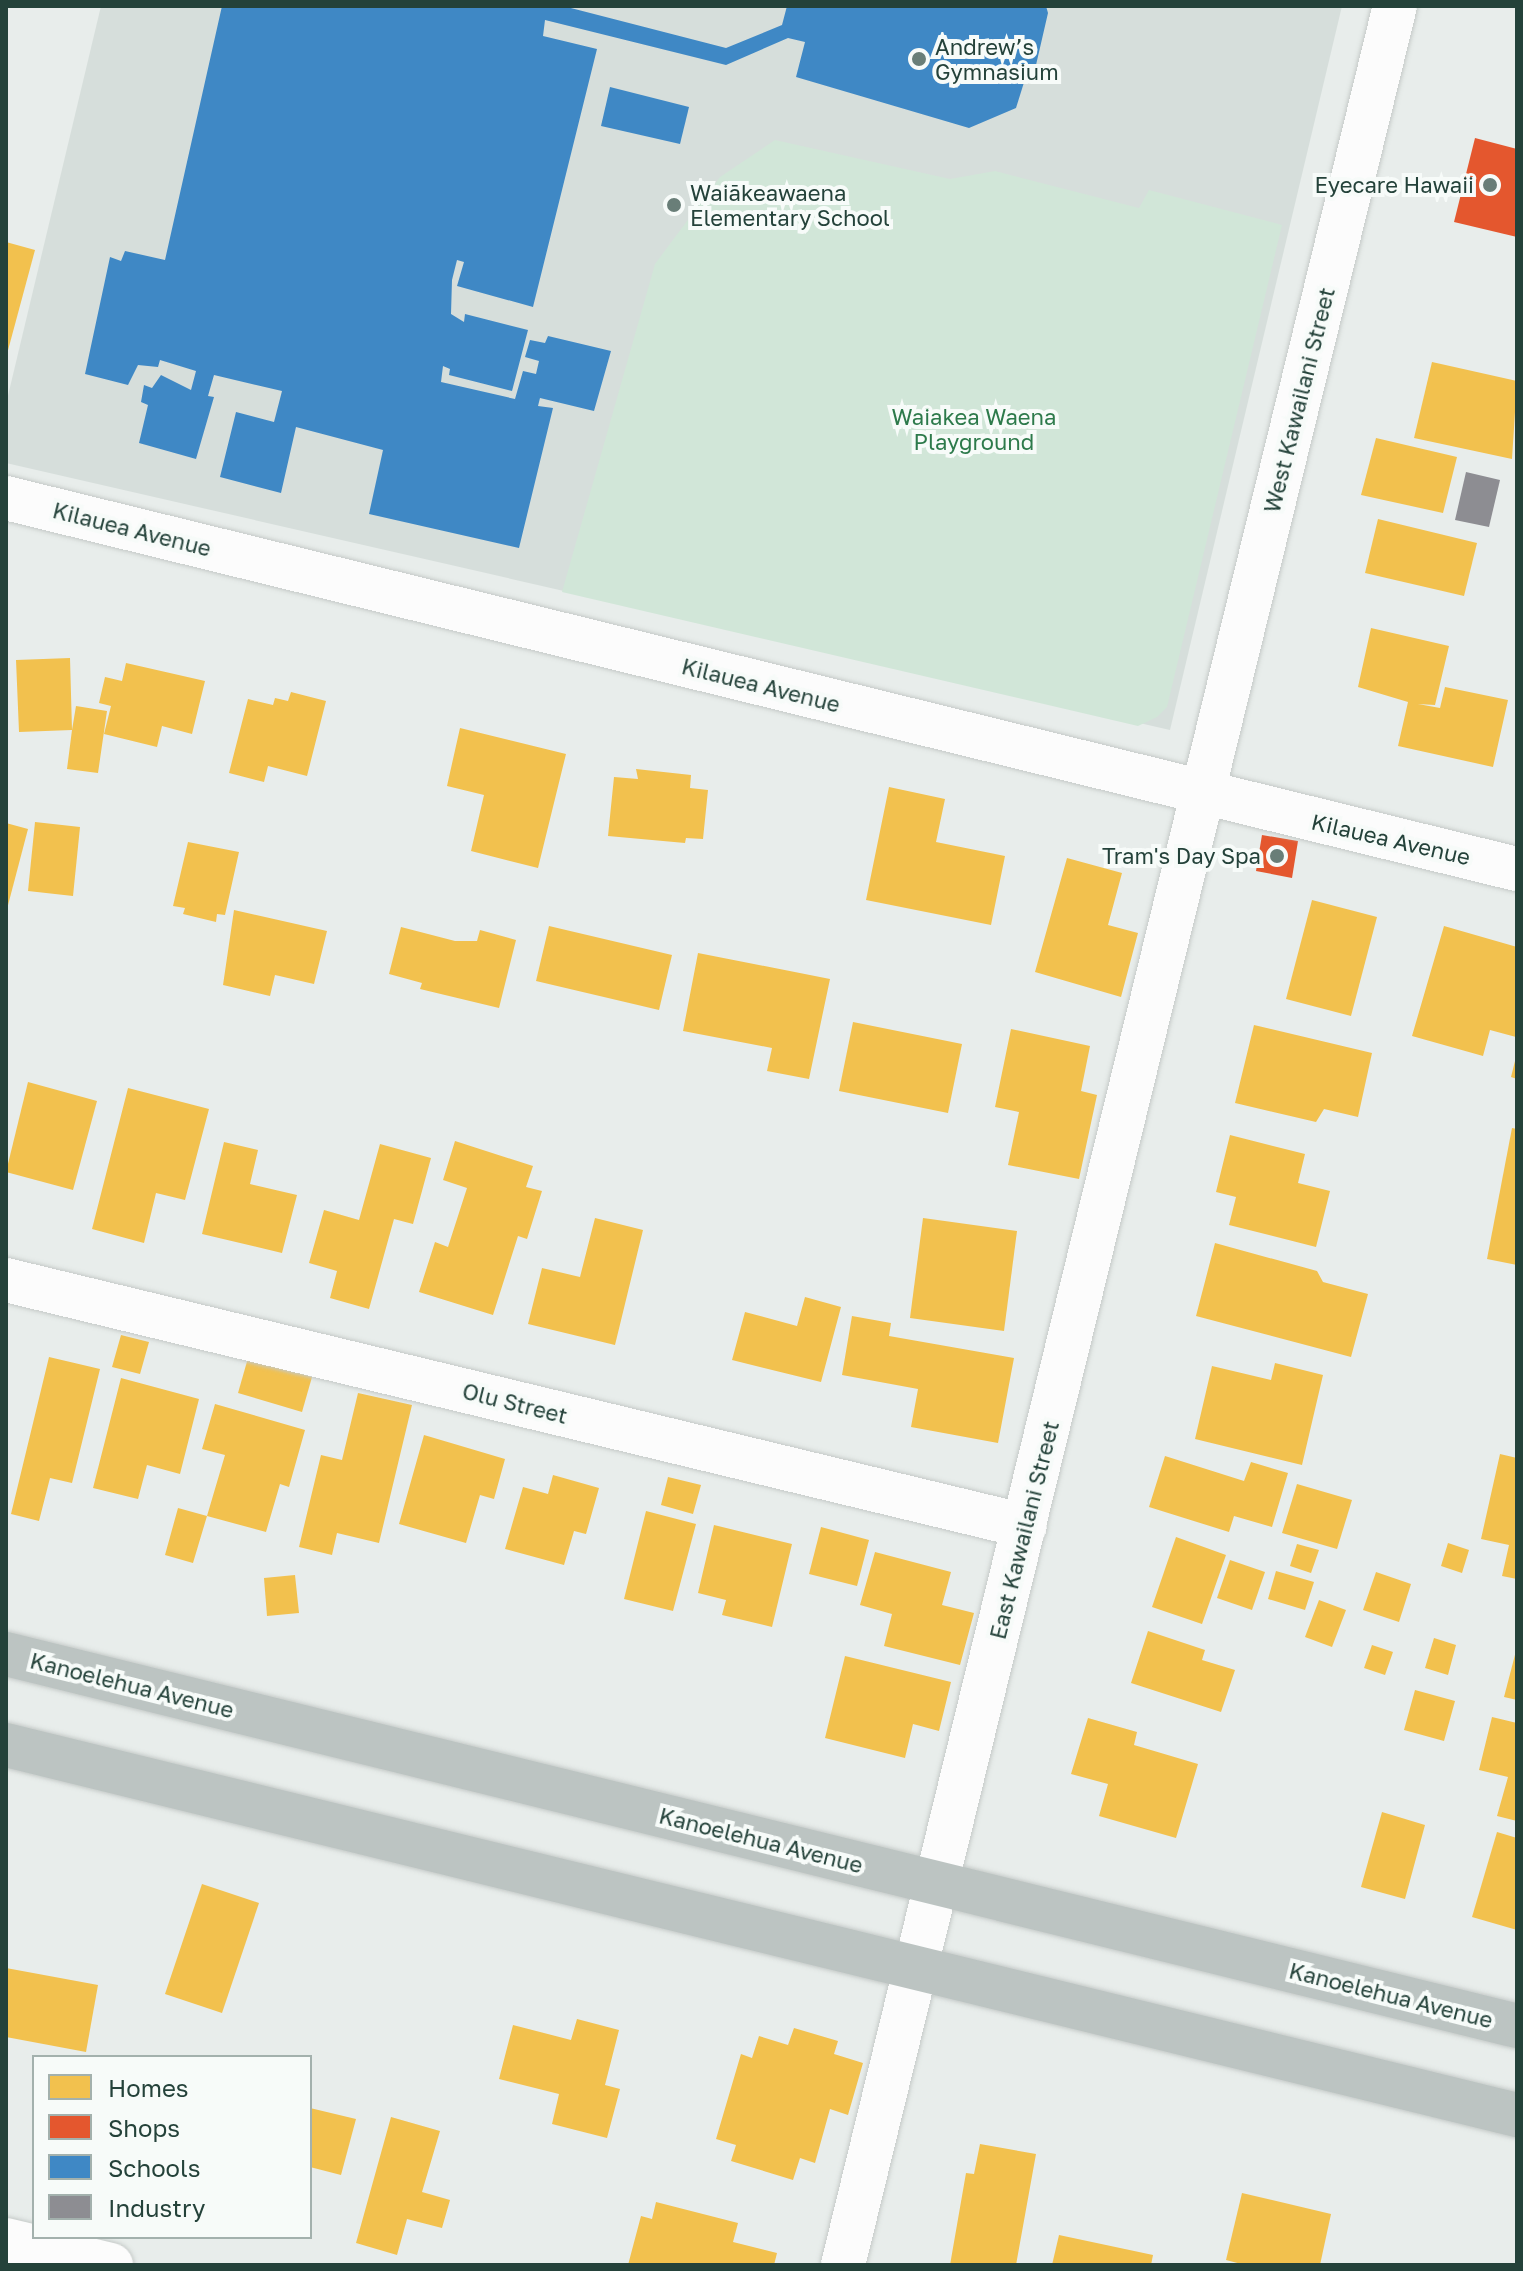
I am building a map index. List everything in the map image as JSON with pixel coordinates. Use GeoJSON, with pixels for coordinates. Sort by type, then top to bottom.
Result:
{"type":"FeatureCollection","features":[{"type":"Feature","properties":{"kind":"highway","name":"Kanoelehua Avenue"},"geometry":{"type":"LineString","coordinates":[[6,1654],[1517,2026]]}},
{"type":"Feature","properties":{"kind":"highway"},"geometry":{"type":"LineString","coordinates":[[6,1745],[1517,2115]]}},
{"type":"Feature","properties":{"kind":"street","name":"West Kawailani Street"},"geometry":{"type":"LineString","coordinates":[[1203,794],[1395,6]]}},
{"type":"Feature","properties":{"kind":"street","name":"Kilauea Avenue"},"geometry":{"type":"LineString","coordinates":[[6,498],[1517,869]]}},
{"type":"Feature","properties":{"kind":"street","name":"East Kawailani Street"},"geometry":{"type":"LineString","coordinates":[[843,2265],[1203,794]]}},
{"type":"Feature","properties":{"kind":"street","name":"Olu Street"},"geometry":{"type":"LineString","coordinates":[[6,1280],[1025,1526]]}},
{"type":"Feature","properties":{"kind":"street"},"geometry":{"type":"LineString","coordinates":[[6,2240],[111,2265]]}},
{"type":"Feature","properties":{"kind":"shaded area","name":"Waiākeawaena Elementary School"},"geometry":{"type":"Polygon","coordinates":[[[101,6],[1342,6],[1170,730],[6,463],[6,404],[101,6]]]}},
{"type":"Feature","properties":{"kind":"green space","name":"Waiakea Waena Playground"},"geometry":{"type":"Polygon","coordinates":[[[775,140],[950,179],[995,171],[1139,208],[1149,190],[1282,225],[1167,707],[1157,717],[1138,726],[562,592],[655,264],[720,177],[775,140]]]}},
{"type":"Feature","properties":{"kind":"building: Homes"},"geometry":{"type":"Polygon","coordinates":[[[6,242],[35,250],[7,354],[6,353],[6,242]]]}},
{"type":"Feature","properties":{"kind":"building: Homes"},"geometry":{"type":"Polygon","coordinates":[[[1432,362],[1517,381],[1512,459],[1414,438],[1432,362]]]}},
{"type":"Feature","properties":{"kind":"building: Homes"},"geometry":{"type":"Polygon","coordinates":[[[1376,438],[1457,457],[1443,513],[1361,495],[1376,438]]]}},
{"type":"Feature","properties":{"kind":"building: Homes"},"geometry":{"type":"Polygon","coordinates":[[[1378,519],[1477,543],[1464,596],[1365,573],[1378,519]]]}},
{"type":"Feature","properties":{"kind":"building: Homes"},"geometry":{"type":"Polygon","coordinates":[[[1371,628],[1449,646],[1435,705],[1418,704],[1440,708],[1445,687],[1508,700],[1493,767],[1398,746],[1408,702],[1358,687],[1371,628]]]}},
{"type":"Feature","properties":{"kind":"building: Homes"},"geometry":{"type":"Polygon","coordinates":[[[70,658],[72,730],[19,732],[16,660],[70,658]]]}},
{"type":"Feature","properties":{"kind":"building: Homes"},"geometry":{"type":"Polygon","coordinates":[[[126,663],[205,681],[192,734],[162,726],[157,747],[104,734],[111,706],[99,703],[105,677],[122,681],[126,663]]]}},
{"type":"Feature","properties":{"kind":"building: Homes"},"geometry":{"type":"Polygon","coordinates":[[[291,692],[326,701],[307,776],[268,766],[264,782],[229,773],[248,699],[273,705],[275,698],[288,701],[291,692]]]}},
{"type":"Feature","properties":{"kind":"building: Homes"},"geometry":{"type":"Polygon","coordinates":[[[76,706],[107,711],[98,773],[67,769],[76,706]]]}},
{"type":"Feature","properties":{"kind":"building: Homes"},"geometry":{"type":"Polygon","coordinates":[[[460,728],[566,754],[538,868],[471,851],[484,795],[447,786],[460,728]]]}},
{"type":"Feature","properties":{"kind":"building: Homes"},"geometry":{"type":"Polygon","coordinates":[[[636,769],[691,775],[690,788],[708,790],[703,839],[686,838],[685,843],[608,836],[614,777],[638,779],[636,769]]]}},
{"type":"Feature","properties":{"kind":"building: Homes"},"geometry":{"type":"Polygon","coordinates":[[[889,787],[945,799],[936,842],[1005,856],[991,925],[866,900],[889,787]]]}},
{"type":"Feature","properties":{"kind":"building: Homes"},"geometry":{"type":"Polygon","coordinates":[[[35,822],[80,827],[73,896],[28,891],[35,822]]]}},
{"type":"Feature","properties":{"kind":"building: Homes"},"geometry":{"type":"Polygon","coordinates":[[[6,823],[28,829],[7,909],[6,909],[6,823]]]}},
{"type":"Feature","properties":{"kind":"building: Homes"},"geometry":{"type":"Polygon","coordinates":[[[188,842],[239,852],[225,915],[217,914],[216,922],[183,914],[185,908],[173,906],[188,842]]]}},
{"type":"Feature","properties":{"kind":"building: Homes"},"geometry":{"type":"Polygon","coordinates":[[[1067,858],[1122,873],[1108,925],[1138,933],[1121,997],[1035,972],[1067,858]]]}},
{"type":"Feature","properties":{"kind":"building: Homes"},"geometry":{"type":"Polygon","coordinates":[[[1312,900],[1377,917],[1351,1016],[1286,999],[1312,900]]]}},
{"type":"Feature","properties":{"kind":"building: Homes"},"geometry":{"type":"Polygon","coordinates":[[[234,910],[327,931],[314,984],[275,975],[270,996],[223,985],[234,910]]]}},
{"type":"Feature","properties":{"kind":"building: Homes"},"geometry":{"type":"Polygon","coordinates":[[[549,926],[672,955],[659,1010],[536,981],[549,926]]]}},
{"type":"Feature","properties":{"kind":"building: Homes"},"geometry":{"type":"Polygon","coordinates":[[[1444,926],[1517,947],[1516,1037],[1490,1030],[1483,1056],[1412,1036],[1444,926]]]}},
{"type":"Feature","properties":{"kind":"building: Homes"},"geometry":{"type":"Polygon","coordinates":[[[401,927],[455,941],[477,941],[480,930],[516,940],[499,1008],[420,989],[422,983],[389,974],[401,927]]]}},
{"type":"Feature","properties":{"kind":"building: Homes"},"geometry":{"type":"Polygon","coordinates":[[[698,953],[830,979],[809,1079],[767,1071],[772,1048],[683,1031],[698,953]]]}},
{"type":"Feature","properties":{"kind":"building: Homes"},"geometry":{"type":"Polygon","coordinates":[[[853,1022],[962,1044],[948,1113],[839,1091],[853,1022]]]}},
{"type":"Feature","properties":{"kind":"building: Homes"},"geometry":{"type":"Polygon","coordinates":[[[1254,1025],[1372,1053],[1358,1117],[1324,1109],[1316,1122],[1235,1103],[1254,1025]]]}},
{"type":"Feature","properties":{"kind":"building: Homes"},"geometry":{"type":"Polygon","coordinates":[[[1011,1029],[1090,1046],[1081,1091],[1097,1095],[1079,1179],[1008,1165],[1019,1112],[995,1107],[1011,1029]]]}},
{"type":"Feature","properties":{"kind":"building: Homes"},"geometry":{"type":"Polygon","coordinates":[[[1517,1057],[1517,1079],[1511,1077],[1517,1057]]]}},
{"type":"Feature","properties":{"kind":"building: Homes"},"geometry":{"type":"Polygon","coordinates":[[[28,1082],[97,1101],[73,1190],[6,1172],[28,1082]]]}},
{"type":"Feature","properties":{"kind":"building: Homes"},"geometry":{"type":"Polygon","coordinates":[[[128,1088],[209,1109],[185,1200],[156,1193],[144,1243],[92,1229],[128,1088]]]}},
{"type":"Feature","properties":{"kind":"building: Homes"},"geometry":{"type":"Polygon","coordinates":[[[1512,1128],[1517,1129],[1517,1265],[1487,1259],[1512,1128]]]}},
{"type":"Feature","properties":{"kind":"building: Homes"},"geometry":{"type":"Polygon","coordinates":[[[1230,1135],[1305,1154],[1298,1183],[1330,1191],[1316,1247],[1229,1225],[1236,1197],[1216,1192],[1230,1135]]]}},
{"type":"Feature","properties":{"kind":"building: Homes"},"geometry":{"type":"Polygon","coordinates":[[[455,1141],[533,1166],[526,1187],[542,1191],[527,1239],[518,1236],[493,1315],[419,1292],[435,1242],[448,1247],[467,1188],[443,1180],[455,1141]]]}},
{"type":"Feature","properties":{"kind":"building: Homes"},"geometry":{"type":"Polygon","coordinates":[[[224,1142],[258,1150],[250,1184],[297,1195],[282,1253],[202,1234],[224,1142]]]}},
{"type":"Feature","properties":{"kind":"building: Homes"},"geometry":{"type":"Polygon","coordinates":[[[380,1144],[431,1158],[413,1224],[394,1219],[369,1309],[330,1298],[337,1271],[309,1263],[324,1210],[359,1220],[380,1144]]]}},
{"type":"Feature","properties":{"kind":"building: Homes"},"geometry":{"type":"Polygon","coordinates":[[[595,1218],[643,1230],[615,1345],[528,1324],[542,1268],[580,1277],[595,1218]]]}},
{"type":"Feature","properties":{"kind":"building: Homes"},"geometry":{"type":"Polygon","coordinates":[[[923,1218],[1017,1231],[1004,1331],[910,1318],[923,1218]]]}},
{"type":"Feature","properties":{"kind":"building: Homes"},"geometry":{"type":"Polygon","coordinates":[[[1215,1243],[1317,1271],[1323,1282],[1368,1294],[1351,1357],[1196,1316],[1215,1243]]]}},
{"type":"Feature","properties":{"kind":"building: Homes"},"geometry":{"type":"Polygon","coordinates":[[[805,1297],[841,1307],[821,1382],[732,1360],[745,1312],[797,1326],[805,1297]]]}},
{"type":"Feature","properties":{"kind":"building: Homes"},"geometry":{"type":"Polygon","coordinates":[[[852,1316],[891,1323],[889,1336],[1014,1358],[998,1443],[911,1427],[918,1389],[842,1375],[852,1316]]]}},
{"type":"Feature","properties":{"kind":"building: Homes"},"geometry":{"type":"Polygon","coordinates":[[[121,1335],[149,1342],[140,1374],[112,1367],[121,1335]]]}},
{"type":"Feature","properties":{"kind":"building: Homes"},"geometry":{"type":"Polygon","coordinates":[[[49,1357],[100,1369],[72,1483],[50,1478],[39,1521],[11,1514],[49,1357]]]}},
{"type":"Feature","properties":{"kind":"building: Homes"},"geometry":{"type":"Polygon","coordinates":[[[248,1358],[312,1377],[302,1412],[238,1393],[248,1358]]]}},
{"type":"Feature","properties":{"kind":"building: Homes"},"geometry":{"type":"Polygon","coordinates":[[[1275,1363],[1323,1375],[1302,1465],[1195,1439],[1212,1366],[1271,1380],[1275,1363]]]}},
{"type":"Feature","properties":{"kind":"building: Homes"},"geometry":{"type":"Polygon","coordinates":[[[121,1378],[199,1399],[180,1474],[147,1465],[138,1499],[93,1488],[121,1378]]]}},
{"type":"Feature","properties":{"kind":"building: Homes"},"geometry":{"type":"Polygon","coordinates":[[[358,1393],[412,1405],[379,1543],[337,1533],[332,1555],[299,1547],[321,1455],[342,1460],[358,1393]]]}},
{"type":"Feature","properties":{"kind":"building: Homes"},"geometry":{"type":"Polygon","coordinates":[[[215,1404],[305,1430],[289,1487],[280,1484],[266,1532],[207,1516],[225,1455],[202,1449],[215,1404]]]}},
{"type":"Feature","properties":{"kind":"building: Homes"},"geometry":{"type":"Polygon","coordinates":[[[424,1435],[505,1459],[494,1499],[480,1495],[466,1543],[399,1524],[424,1435]]]}},
{"type":"Feature","properties":{"kind":"building: Homes"},"geometry":{"type":"Polygon","coordinates":[[[1500,1454],[1517,1458],[1517,1579],[1502,1576],[1509,1545],[1481,1539],[1500,1454]]]}},
{"type":"Feature","properties":{"kind":"building: Homes"},"geometry":{"type":"Polygon","coordinates":[[[1165,1456],[1244,1481],[1251,1462],[1288,1473],[1272,1527],[1234,1516],[1229,1532],[1149,1507],[1165,1456]]]}},
{"type":"Feature","properties":{"kind":"building: Homes"},"geometry":{"type":"Polygon","coordinates":[[[553,1475],[599,1488],[586,1534],[574,1531],[564,1565],[505,1549],[523,1487],[548,1494],[553,1475]]]}},
{"type":"Feature","properties":{"kind":"building: Homes"},"geometry":{"type":"Polygon","coordinates":[[[668,1477],[701,1485],[693,1514],[661,1505],[668,1477]]]}},
{"type":"Feature","properties":{"kind":"building: Homes"},"geometry":{"type":"Polygon","coordinates":[[[1297,1484],[1352,1500],[1337,1549],[1282,1533],[1297,1484]]]}},
{"type":"Feature","properties":{"kind":"building: Homes"},"geometry":{"type":"Polygon","coordinates":[[[178,1508],[207,1516],[193,1563],[165,1555],[178,1508]]]}},
{"type":"Feature","properties":{"kind":"building: Homes"},"geometry":{"type":"Polygon","coordinates":[[[646,1511],[696,1524],[673,1611],[624,1599],[646,1511]]]}},
{"type":"Feature","properties":{"kind":"building: Homes"},"geometry":{"type":"Polygon","coordinates":[[[714,1525],[792,1544],[772,1627],[722,1615],[726,1600],[698,1593],[714,1525]]]}},
{"type":"Feature","properties":{"kind":"building: Homes"},"geometry":{"type":"Polygon","coordinates":[[[821,1527],[869,1540],[857,1586],[809,1574],[821,1527]]]}},
{"type":"Feature","properties":{"kind":"building: Homes"},"geometry":{"type":"Polygon","coordinates":[[[1176,1537],[1226,1555],[1202,1624],[1152,1607],[1176,1537]]]}},
{"type":"Feature","properties":{"kind":"building: Homes"},"geometry":{"type":"Polygon","coordinates":[[[1448,1543],[1469,1550],[1462,1573],[1441,1566],[1448,1543]]]}},
{"type":"Feature","properties":{"kind":"building: Homes"},"geometry":{"type":"Polygon","coordinates":[[[1297,1544],[1319,1550],[1311,1573],[1290,1566],[1297,1544]]]}},
{"type":"Feature","properties":{"kind":"building: Homes"},"geometry":{"type":"Polygon","coordinates":[[[875,1552],[951,1572],[942,1605],[974,1613],[960,1665],[884,1646],[892,1614],[860,1605],[875,1552]]]}},
{"type":"Feature","properties":{"kind":"building: Homes"},"geometry":{"type":"Polygon","coordinates":[[[1230,1560],[1265,1572],[1252,1610],[1217,1598],[1230,1560]]]}},
{"type":"Feature","properties":{"kind":"building: Homes"},"geometry":{"type":"Polygon","coordinates":[[[1276,1571],[1314,1582],[1305,1610],[1268,1599],[1276,1571]]]}},
{"type":"Feature","properties":{"kind":"building: Homes"},"geometry":{"type":"Polygon","coordinates":[[[1376,1572],[1411,1584],[1399,1622],[1363,1610],[1376,1572]]]}},
{"type":"Feature","properties":{"kind":"building: Homes"},"geometry":{"type":"Polygon","coordinates":[[[295,1575],[299,1613],[267,1616],[264,1578],[295,1575]]]}},
{"type":"Feature","properties":{"kind":"building: Homes"},"geometry":{"type":"Polygon","coordinates":[[[1319,1600],[1346,1610],[1332,1647],[1305,1637],[1319,1600]]]}},
{"type":"Feature","properties":{"kind":"building: Homes"},"geometry":{"type":"Polygon","coordinates":[[[1148,1631],[1205,1650],[1202,1660],[1235,1670],[1221,1712],[1131,1683],[1148,1631]]]}},
{"type":"Feature","properties":{"kind":"building: Homes"},"geometry":{"type":"Polygon","coordinates":[[[1434,1638],[1456,1645],[1448,1675],[1425,1668],[1434,1638]]]}},
{"type":"Feature","properties":{"kind":"building: Homes"},"geometry":{"type":"Polygon","coordinates":[[[1372,1645],[1393,1652],[1385,1675],[1364,1668],[1372,1645]]]}},
{"type":"Feature","properties":{"kind":"building: Homes"},"geometry":{"type":"Polygon","coordinates":[[[1517,1651],[1517,1700],[1504,1697],[1517,1651]]]}},
{"type":"Feature","properties":{"kind":"building: Homes"},"geometry":{"type":"Polygon","coordinates":[[[845,1656],[951,1682],[939,1731],[913,1724],[905,1758],[825,1738],[845,1656]]]}},
{"type":"Feature","properties":{"kind":"building: Homes"},"geometry":{"type":"Polygon","coordinates":[[[1415,1690],[1455,1701],[1444,1741],[1404,1730],[1415,1690]]]}},
{"type":"Feature","properties":{"kind":"building: Homes"},"geometry":{"type":"Polygon","coordinates":[[[1492,1717],[1517,1723],[1517,1821],[1497,1816],[1508,1777],[1479,1770],[1492,1717]]]}},
{"type":"Feature","properties":{"kind":"building: Homes"},"geometry":{"type":"Polygon","coordinates":[[[1088,1718],[1137,1732],[1134,1745],[1198,1764],[1176,1838],[1099,1816],[1108,1784],[1071,1774],[1088,1718]]]}},
{"type":"Feature","properties":{"kind":"building: Homes"},"geometry":{"type":"Polygon","coordinates":[[[1382,1812],[1425,1825],[1405,1899],[1361,1887],[1382,1812]]]}},
{"type":"Feature","properties":{"kind":"building: Homes"},"geometry":{"type":"Polygon","coordinates":[[[1497,1832],[1517,1838],[1517,1930],[1472,1917],[1497,1832]]]}},
{"type":"Feature","properties":{"kind":"building: Homes"},"geometry":{"type":"Polygon","coordinates":[[[202,1884],[259,1903],[222,2013],[165,1994],[202,1884]]]}},
{"type":"Feature","properties":{"kind":"building: Homes"},"geometry":{"type":"Polygon","coordinates":[[[6,1968],[98,1985],[86,2052],[6,2037],[6,1968]]]}},
{"type":"Feature","properties":{"kind":"building: Homes"},"geometry":{"type":"Polygon","coordinates":[[[577,2019],[619,2030],[605,2085],[620,2089],[607,2138],[552,2124],[559,2094],[499,2079],[513,2025],[571,2040],[577,2019]]]}},
{"type":"Feature","properties":{"kind":"building: Homes"},"geometry":{"type":"Polygon","coordinates":[[[794,2028],[838,2041],[834,2054],[863,2063],[848,2115],[830,2109],[815,2163],[800,2158],[793,2180],[731,2161],[736,2145],[716,2139],[741,2054],[752,2058],[759,2036],[788,2045],[794,2028]]]}},
{"type":"Feature","properties":{"kind":"building: Homes"},"geometry":{"type":"Polygon","coordinates":[[[312,2108],[356,2119],[341,2175],[312,2168],[312,2108]]]}},
{"type":"Feature","properties":{"kind":"building: Homes"},"geometry":{"type":"Polygon","coordinates":[[[391,2117],[440,2131],[422,2192],[450,2200],[442,2228],[407,2219],[397,2255],[356,2243],[391,2117]]]}},
{"type":"Feature","properties":{"kind":"building: Homes"},"geometry":{"type":"Polygon","coordinates":[[[980,2144],[1036,2154],[1016,2265],[950,2265],[966,2173],[974,2174],[980,2144]]]}},
{"type":"Feature","properties":{"kind":"building: Homes"},"geometry":{"type":"Polygon","coordinates":[[[1242,2193],[1331,2214],[1320,2265],[1245,2265],[1226,2260],[1242,2193]]]}},
{"type":"Feature","properties":{"kind":"building: Homes"},"geometry":{"type":"Polygon","coordinates":[[[656,2202],[738,2223],[733,2242],[777,2253],[774,2265],[628,2265],[641,2216],[652,2219],[656,2202]]]}},
{"type":"Feature","properties":{"kind":"building: Homes"},"geometry":{"type":"Polygon","coordinates":[[[1059,2235],[1153,2255],[1151,2265],[1052,2265],[1059,2235]]]}},
{"type":"Feature","properties":{"kind":"building: Shops","name":"Eyecare Hawaii"},"geometry":{"type":"Polygon","coordinates":[[[1475,138],[1517,149],[1517,237],[1454,222],[1475,138]]]}},
{"type":"Feature","properties":{"kind":"building: Shops","name":"Tram's Day Spa"},"geometry":{"type":"Polygon","coordinates":[[[1262,835],[1298,841],[1292,878],[1256,871],[1262,835]]]}},
{"type":"Feature","properties":{"kind":"building: Schools"},"geometry":{"type":"Polygon","coordinates":[[[222,6],[563,6],[726,48],[782,25],[787,6],[1046,6],[1048,13],[1033,78],[1026,76],[1016,108],[969,128],[796,77],[805,42],[788,38],[726,65],[545,20],[543,36],[597,49],[533,307],[457,286],[464,262],[457,260],[452,280],[451,314],[464,322],[465,314],[528,330],[512,391],[449,375],[450,369],[443,366],[441,382],[515,399],[523,371],[536,374],[539,361],[525,357],[530,340],[545,343],[548,336],[611,351],[594,411],[540,398],[538,406],[553,408],[519,548],[369,514],[383,450],[296,427],[281,493],[220,477],[236,412],[274,422],[282,391],[214,375],[208,396],[214,397],[196,459],[139,443],[148,405],[141,402],[144,385],[152,388],[161,375],[191,390],[196,371],[160,360],[158,367],[138,365],[128,385],[85,374],[110,257],[121,261],[125,251],[165,260],[222,6]]]}},
{"type":"Feature","properties":{"kind":"building: Schools"},"geometry":{"type":"Polygon","coordinates":[[[610,87],[689,107],[680,144],[601,126],[610,87]]]}},
{"type":"Feature","properties":{"kind":"building: Industry"},"geometry":{"type":"Polygon","coordinates":[[[1466,472],[1500,480],[1489,527],[1455,520],[1466,472]]]}},
{"type":"Feature","properties":{"kind":"place","name":"Andrew’s Gymnasium"},"geometry":{"type":"Point","coordinates":[919,59]}},
{"type":"Feature","properties":{"kind":"place","name":"Eyecare Hawaii"},"geometry":{"type":"Point","coordinates":[1490,185]}},
{"type":"Feature","properties":{"kind":"place","name":"Waiākeawaena Elementary School"},"geometry":{"type":"Point","coordinates":[674,205]}},
{"type":"Feature","properties":{"kind":"place","name":"Tram's Day Spa"},"geometry":{"type":"Point","coordinates":[1277,856]}}]}
